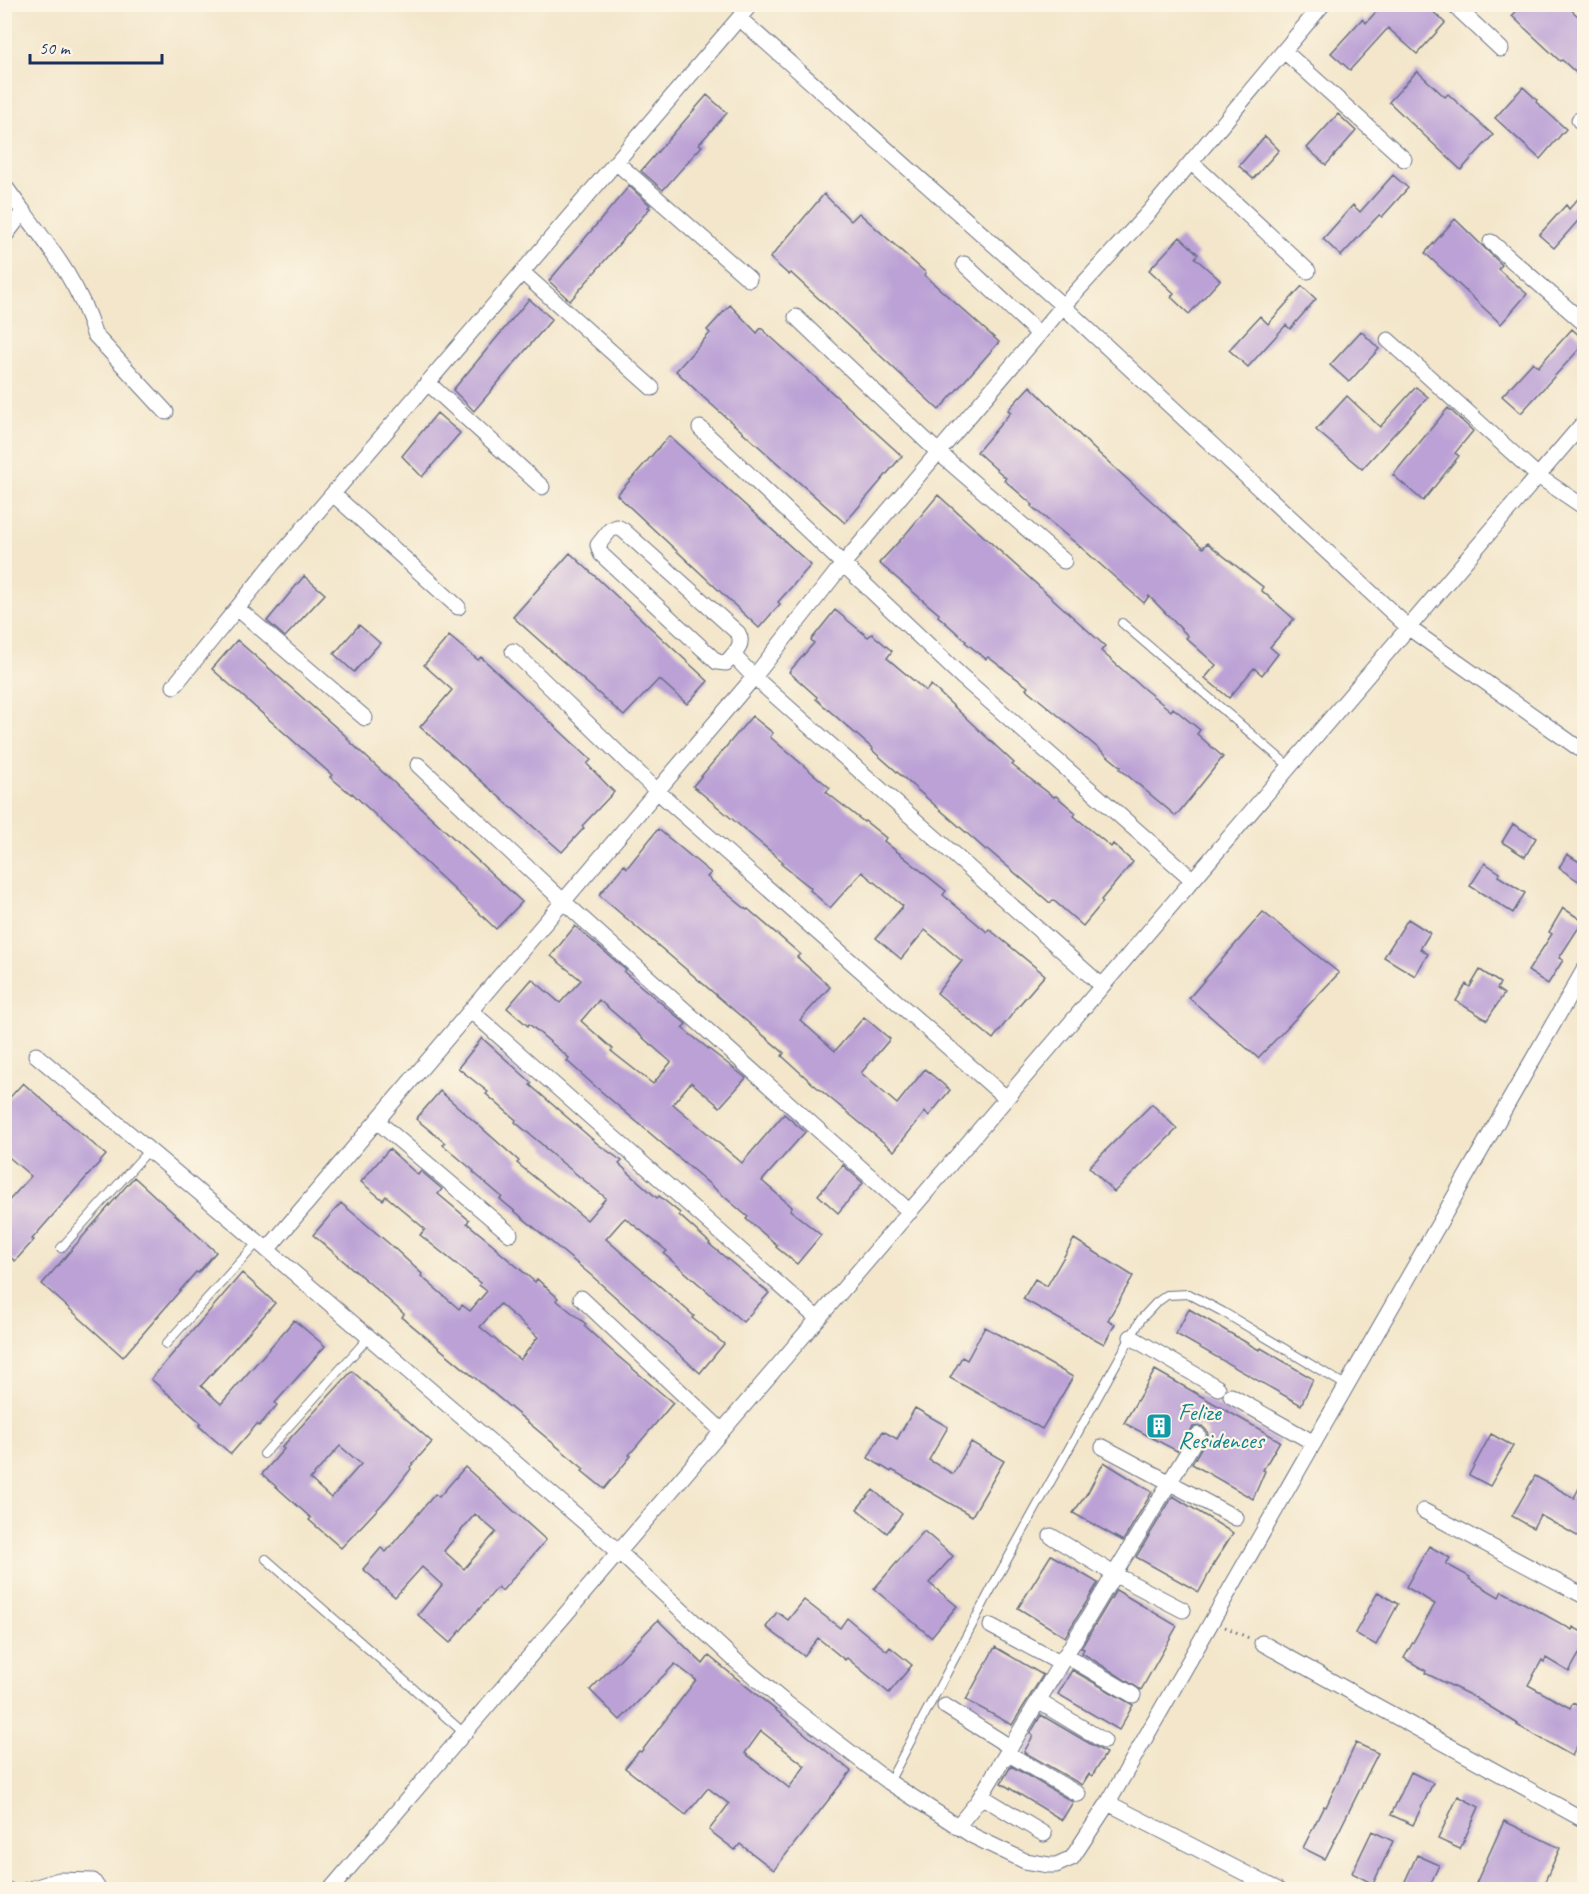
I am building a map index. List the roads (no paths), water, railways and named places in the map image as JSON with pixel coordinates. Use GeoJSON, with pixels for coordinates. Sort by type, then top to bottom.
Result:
{"type":"FeatureCollection","features":[{"type":"Feature","properties":{"kind":"street"},"geometry":{"type":"LineString","coordinates":[[174,686],[333,494],[751,4]]}},
{"type":"Feature","properties":{"kind":"street"},"geometry":{"type":"LineString","coordinates":[[262,1246],[377,1121],[471,1011],[754,677],[843,564],[1063,306],[1150,211],[1323,4]]}},
{"type":"Feature","properties":{"kind":"street"},"geometry":{"type":"LineString","coordinates":[[1453,4],[1501,49]]}},
{"type":"Feature","properties":{"kind":"street"},"geometry":{"type":"LineString","coordinates":[[739,18],[1063,306],[1409,628],[1584,752]]}},
{"type":"Feature","properties":{"kind":"street"},"geometry":{"type":"LineString","coordinates":[[1284,51],[1404,159]]}},
{"type":"Feature","properties":{"kind":"street"},"geometry":{"type":"LineString","coordinates":[[1191,162],[1308,271]]}},
{"type":"Feature","properties":{"kind":"street"},"geometry":{"type":"LineString","coordinates":[[617,163],[749,279]]}},
{"type":"Feature","properties":{"kind":"street"},"geometry":{"type":"LineString","coordinates":[[4,185],[72,281],[94,334],[166,412]]}},
{"type":"Feature","properties":{"kind":"street"},"geometry":{"type":"LineString","coordinates":[[4,237],[23,212]]}},
{"type":"Feature","properties":{"kind":"street"},"geometry":{"type":"LineString","coordinates":[[1491,242],[1584,323]]}},
{"type":"Feature","properties":{"kind":"street"},"geometry":{"type":"LineString","coordinates":[[964,264],[1039,334]]}},
{"type":"Feature","properties":{"kind":"street"},"geometry":{"type":"LineString","coordinates":[[522,273],[652,388]]}},
{"type":"Feature","properties":{"kind":"street"},"geometry":{"type":"LineString","coordinates":[[796,317],[938,452],[1064,561]]}},
{"type":"Feature","properties":{"kind":"street"},"geometry":{"type":"LineString","coordinates":[[1388,340],[1538,476],[1584,507]]}},
{"type":"Feature","properties":{"kind":"street"},"geometry":{"type":"LineString","coordinates":[[428,383],[542,487]]}},
{"type":"Feature","properties":{"kind":"street"},"geometry":{"type":"LineString","coordinates":[[330,1890],[1584,422]]}},
{"type":"Feature","properties":{"kind":"street"},"geometry":{"type":"LineString","coordinates":[[700,428],[961,675],[1193,880]]}},
{"type":"Feature","properties":{"kind":"street"},"geometry":{"type":"LineString","coordinates":[[333,494],[458,607]]}},
{"type":"Feature","properties":{"kind":"street"},"geometry":{"type":"LineString","coordinates":[[617,527],[623,530],[738,633],[741,639],[740,645],[733,655],[726,663],[717,662],[601,554],[598,545],[610,530],[617,527]]}},
{"type":"Feature","properties":{"kind":"street"},"geometry":{"type":"LineString","coordinates":[[237,608],[365,718]]}},
{"type":"Feature","properties":{"kind":"street"},"geometry":{"type":"LineString","coordinates":[[513,651],[656,790],[1006,1098]]}},
{"type":"Feature","properties":{"kind":"street"},"geometry":{"type":"LineString","coordinates":[[733,655],[754,677],[1102,986]]}},
{"type":"Feature","properties":{"kind":"street"},"geometry":{"type":"LineString","coordinates":[[418,765],[564,902],[910,1212]]}},
{"type":"Feature","properties":{"kind":"street"},"geometry":{"type":"LineString","coordinates":[[36,1055],[619,1552],[737,1662],[782,1700],[889,1782],[957,1827],[1016,1858],[1037,1864],[1056,1865],[1071,1858],[1108,1803],[1584,970]]}},
{"type":"Feature","properties":{"kind":"street"},"geometry":{"type":"LineString","coordinates":[[471,1011],[818,1319]]}},
{"type":"Feature","properties":{"kind":"street"},"geometry":{"type":"LineString","coordinates":[[377,1121],[510,1234]]}},
{"type":"Feature","properties":{"kind":"street"},"geometry":{"type":"LineString","coordinates":[[581,1298],[723,1431]]}},
{"type":"Feature","properties":{"kind":"street"},"geometry":{"type":"LineString","coordinates":[[1131,1337],[1314,1443]]}},
{"type":"Feature","properties":{"kind":"street"},"geometry":{"type":"LineString","coordinates":[[957,1827],[981,1796],[1197,1435]]}},
{"type":"Feature","properties":{"kind":"street"},"geometry":{"type":"LineString","coordinates":[[1103,1447],[1236,1518]]}},
{"type":"Feature","properties":{"kind":"street"},"geometry":{"type":"LineString","coordinates":[[1424,1511],[1584,1596]]}},
{"type":"Feature","properties":{"kind":"street"},"geometry":{"type":"LineString","coordinates":[[1051,1536],[1114,1574],[1183,1610]]}},
{"type":"Feature","properties":{"kind":"street"},"geometry":{"type":"LineString","coordinates":[[991,1626],[1133,1695]]}},
{"type":"Feature","properties":{"kind":"street"},"geometry":{"type":"LineString","coordinates":[[1262,1643],[1584,1820]]}},
{"type":"Feature","properties":{"kind":"street"},"geometry":{"type":"LineString","coordinates":[[1038,1701],[1104,1741]]}},
{"type":"Feature","properties":{"kind":"street"},"geometry":{"type":"LineString","coordinates":[[945,1706],[1078,1794]]}},
{"type":"Feature","properties":{"kind":"street"},"geometry":{"type":"LineString","coordinates":[[981,1796],[1044,1834]]}},
{"type":"Feature","properties":{"kind":"street"},"geometry":{"type":"LineString","coordinates":[[1108,1803],[1278,1890]]}},
{"type":"Feature","properties":{"kind":"street"},"geometry":{"type":"LineString","coordinates":[[27,1890],[59,1880],[93,1881],[99,1890]]}},
{"type":"Feature","properties":{"kind":"lane"},"geometry":{"type":"LineString","coordinates":[[1122,624],[1290,767]]}},
{"type":"Feature","properties":{"kind":"lane"},"geometry":{"type":"LineString","coordinates":[[61,1248],[149,1150]]}},
{"type":"Feature","properties":{"kind":"lane"},"geometry":{"type":"LineString","coordinates":[[166,1344],[262,1246]]}},
{"type":"Feature","properties":{"kind":"lane"},"geometry":{"type":"LineString","coordinates":[[889,1782],[997,1578],[1141,1319],[1156,1303],[1167,1296],[1189,1294],[1347,1386]]}},
{"type":"Feature","properties":{"kind":"lane"},"geometry":{"type":"LineString","coordinates":[[264,1454],[369,1337]]}},
{"type":"Feature","properties":{"kind":"lane"},"geometry":{"type":"LineString","coordinates":[[266,1559],[464,1733]]}},
{"type":"Feature","properties":{"kind":"place","name":"Felize Residences"},"geometry":{"type":"Point","coordinates":[1159,1426]}}]}
